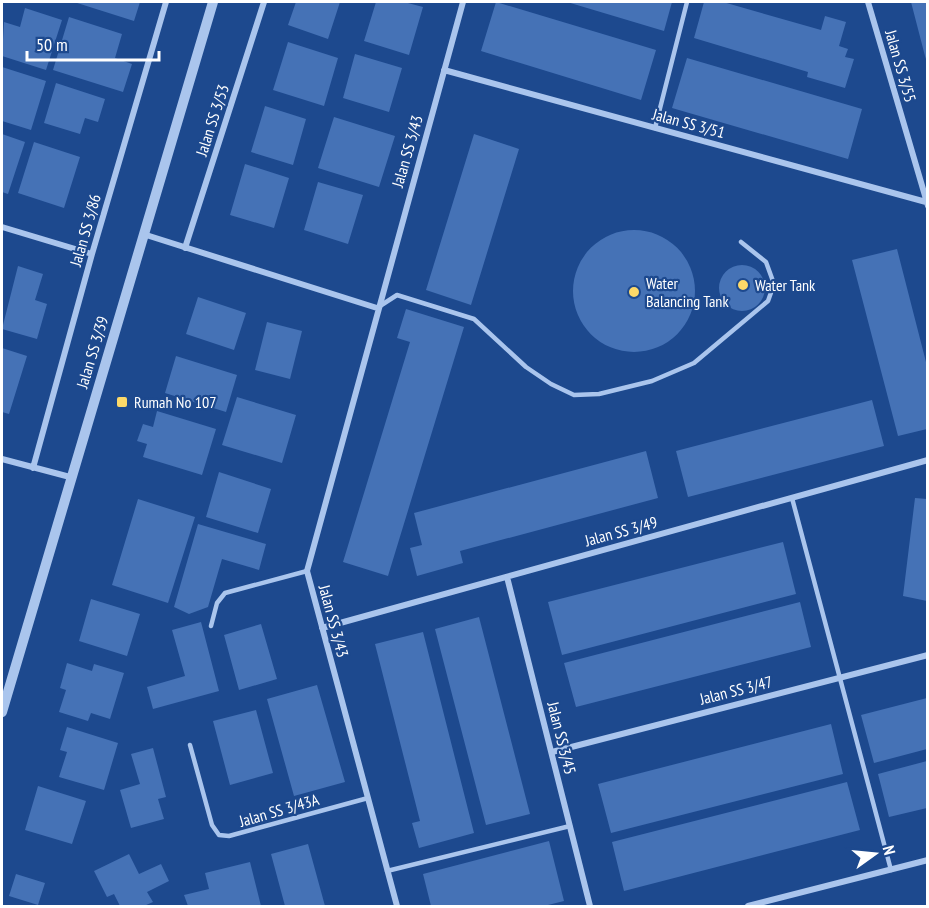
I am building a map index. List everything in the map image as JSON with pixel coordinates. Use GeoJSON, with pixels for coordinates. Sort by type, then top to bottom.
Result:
{"type":"FeatureCollection","features":[{"type":"Feature","properties":{"kind":"street","name":"Jalan SS 3/86"},"geometry":{"type":"LineString","coordinates":[[33,468],[92,254],[166,2]]}},
{"type":"Feature","properties":{"kind":"street","name":"Jalan SS 3/39"},"geometry":{"type":"LineString","coordinates":[[2,712],[213,2]]}},
{"type":"Feature","properties":{"kind":"street","name":"Jalan SS 3/53"},"geometry":{"type":"LineString","coordinates":[[185,248],[264,2]]}},
{"type":"Feature","properties":{"kind":"street","name":"Jalan SS 3/43"},"geometry":{"type":"LineString","coordinates":[[397,906],[307,571],[377,308],[463,2]]}},
{"type":"Feature","properties":{"kind":"street","name":"Jalan SS 3/55"},"geometry":{"type":"LineString","coordinates":[[868,2],[927,203]]}},
{"type":"Feature","properties":{"kind":"street","name":"Jalan SS 3/51"},"geometry":{"type":"LineString","coordinates":[[444,70],[927,203]]}},
{"type":"Feature","properties":{"kind":"street"},"geometry":{"type":"LineString","coordinates":[[2,227],[92,254]]}},
{"type":"Feature","properties":{"kind":"street"},"geometry":{"type":"LineString","coordinates":[[143,234],[377,308]]}},
{"type":"Feature","properties":{"kind":"street"},"geometry":{"type":"LineString","coordinates":[[2,459],[70,477]]}},
{"type":"Feature","properties":{"kind":"street","name":"Jalan SS 3/49"},"geometry":{"type":"LineString","coordinates":[[322,628],[927,460]]}},
{"type":"Feature","properties":{"kind":"street","name":"Jalan SS 3/45"},"geometry":{"type":"LineString","coordinates":[[507,576],[590,906]]}},
{"type":"Feature","properties":{"kind":"street","name":"Jalan SS 3/47"},"geometry":{"type":"LineString","coordinates":[[552,752],[927,655]]}},
{"type":"Feature","properties":{"kind":"street"},"geometry":{"type":"LineString","coordinates":[[748,906],[927,860]]}},
{"type":"Feature","properties":{"kind":"lane"},"geometry":{"type":"LineString","coordinates":[[656,128],[687,2]]}},
{"type":"Feature","properties":{"kind":"lane"},"geometry":{"type":"LineString","coordinates":[[377,308],[397,295],[474,319],[526,367],[551,384],[574,395],[625,390],[694,363],[768,301],[774,284],[766,262],[741,242]]}},
{"type":"Feature","properties":{"kind":"lane"},"geometry":{"type":"LineString","coordinates":[[792,498],[891,870]]}},
{"type":"Feature","properties":{"kind":"lane"},"geometry":{"type":"LineString","coordinates":[[211,626],[217,603],[225,593],[307,571]]}},
{"type":"Feature","properties":{"kind":"lane","name":"Jalan SS 3/43A"},"geometry":{"type":"LineString","coordinates":[[190,745],[212,825],[219,835],[229,836],[368,798]]}},
{"type":"Feature","properties":{"kind":"lane"},"geometry":{"type":"LineString","coordinates":[[387,871],[570,826]]}},
{"type":"Feature","properties":{"kind":"building"},"geometry":{"type":"Polygon","coordinates":[[[74,2],[140,2],[134,21],[74,2]]]}},
{"type":"Feature","properties":{"kind":"building"},"geometry":{"type":"Polygon","coordinates":[[[296,2],[340,2],[328,39],[288,25],[296,2]]]}},
{"type":"Feature","properties":{"kind":"building"},"geometry":{"type":"Polygon","coordinates":[[[376,2],[404,2],[423,7],[409,55],[364,41],[376,2]]]}},
{"type":"Feature","properties":{"kind":"building"},"geometry":{"type":"Polygon","coordinates":[[[496,2],[656,50],[641,100],[481,51],[496,2]]]}},
{"type":"Feature","properties":{"kind":"building"},"geometry":{"type":"Polygon","coordinates":[[[567,2],[672,2],[664,31],[567,2]]]}},
{"type":"Feature","properties":{"kind":"building"},"geometry":{"type":"Polygon","coordinates":[[[704,2],[723,2],[821,30],[825,16],[846,22],[839,46],[848,49],[845,57],[854,59],[845,88],[807,77],[808,72],[694,38],[704,2]]]}},
{"type":"Feature","properties":{"kind":"building"},"geometry":{"type":"Polygon","coordinates":[[[911,2],[927,2],[927,62],[925,56],[911,2]]]}},
{"type":"Feature","properties":{"kind":"building"},"geometry":{"type":"Polygon","coordinates":[[[25,8],[62,20],[46,70],[2,56],[4,22],[20,27],[25,8]]]}},
{"type":"Feature","properties":{"kind":"building"},"geometry":{"type":"Polygon","coordinates":[[[69,17],[122,34],[115,58],[132,64],[123,92],[53,70],[69,17]]]}},
{"type":"Feature","properties":{"kind":"building"},"geometry":{"type":"Polygon","coordinates":[[[288,42],[338,58],[324,106],[273,90],[288,42]]]}},
{"type":"Feature","properties":{"kind":"building"},"geometry":{"type":"Polygon","coordinates":[[[355,54],[402,68],[389,112],[343,98],[355,54]]]}},
{"type":"Feature","properties":{"kind":"building"},"geometry":{"type":"Polygon","coordinates":[[[687,58],[862,109],[848,159],[672,108],[687,58]]]}},
{"type":"Feature","properties":{"kind":"building"},"geometry":{"type":"Polygon","coordinates":[[[2,67],[46,81],[31,130],[2,121],[2,67]]]}},
{"type":"Feature","properties":{"kind":"building"},"geometry":{"type":"Polygon","coordinates":[[[56,83],[105,99],[98,122],[85,118],[80,134],[44,123],[56,83]]]}},
{"type":"Feature","properties":{"kind":"building"},"geometry":{"type":"Polygon","coordinates":[[[265,106],[306,119],[293,165],[251,152],[265,106]]]}},
{"type":"Feature","properties":{"kind":"building"},"geometry":{"type":"Polygon","coordinates":[[[334,117],[395,136],[379,187],[318,168],[334,117]]]}},
{"type":"Feature","properties":{"kind":"building"},"geometry":{"type":"Polygon","coordinates":[[[2,134],[25,142],[8,194],[2,192],[2,134]]]}},
{"type":"Feature","properties":{"kind":"building"},"geometry":{"type":"Polygon","coordinates":[[[474,134],[519,149],[471,305],[426,290],[474,134]]]}},
{"type":"Feature","properties":{"kind":"building"},"geometry":{"type":"Polygon","coordinates":[[[34,142],[80,157],[64,208],[18,193],[34,142]]]}},
{"type":"Feature","properties":{"kind":"building"},"geometry":{"type":"Polygon","coordinates":[[[245,164],[289,178],[274,228],[230,215],[245,164]]]}},
{"type":"Feature","properties":{"kind":"building"},"geometry":{"type":"Polygon","coordinates":[[[318,182],[363,195],[348,244],[304,230],[318,182]]]}},
{"type":"Feature","properties":{"kind":"building","name":"Water Balancing Tank"},"geometry":{"type":"Polygon","coordinates":[[[634,230],[657,235],[677,248],[690,268],[695,291],[690,314],[677,334],[657,347],[634,352],[611,347],[591,334],[578,314],[573,291],[578,268],[591,248],[611,235],[634,230]]]}},
{"type":"Feature","properties":{"kind":"building"},"geometry":{"type":"Polygon","coordinates":[[[897,249],[927,366],[927,429],[898,436],[852,260],[897,249]]]}},
{"type":"Feature","properties":{"kind":"building","name":"Water Tank"},"geometry":{"type":"Polygon","coordinates":[[[742,265],[758,272],[765,288],[758,304],[742,311],[726,304],[719,288],[726,272],[742,265]]]}},
{"type":"Feature","properties":{"kind":"building"},"geometry":{"type":"Polygon","coordinates":[[[18,266],[43,274],[35,300],[47,304],[37,339],[2,329],[18,266]]]}},
{"type":"Feature","properties":{"kind":"building"},"geometry":{"type":"Polygon","coordinates":[[[198,297],[246,313],[234,350],[186,334],[198,297]]]}},
{"type":"Feature","properties":{"kind":"building"},"geometry":{"type":"Polygon","coordinates":[[[406,309],[464,327],[388,576],[343,562],[410,342],[397,338],[406,309]]]}},
{"type":"Feature","properties":{"kind":"building"},"geometry":{"type":"Polygon","coordinates":[[[267,322],[302,331],[290,379],[255,370],[267,322]]]}},
{"type":"Feature","properties":{"kind":"building"},"geometry":{"type":"Polygon","coordinates":[[[2,348],[27,356],[9,414],[2,412],[2,348]]]}},
{"type":"Feature","properties":{"kind":"building"},"geometry":{"type":"Polygon","coordinates":[[[176,356],[237,375],[226,412],[165,393],[176,356]]]}},
{"type":"Feature","properties":{"kind":"building"},"geometry":{"type":"Polygon","coordinates":[[[237,397],[296,415],[282,463],[222,445],[237,397]]]}},
{"type":"Feature","properties":{"kind":"building"},"geometry":{"type":"Polygon","coordinates":[[[872,400],[884,446],[688,497],[676,451],[872,400]]]}},
{"type":"Feature","properties":{"kind":"building"},"geometry":{"type":"Polygon","coordinates":[[[157,411],[216,429],[202,475],[143,457],[147,444],[137,441],[143,424],[153,427],[157,411]]]}},
{"type":"Feature","properties":{"kind":"building"},"geometry":{"type":"Polygon","coordinates":[[[646,451],[658,498],[460,551],[463,563],[417,576],[410,548],[422,545],[414,513],[646,451]]]}},
{"type":"Feature","properties":{"kind":"building"},"geometry":{"type":"Polygon","coordinates":[[[219,472],[271,489],[258,533],[206,517],[219,472]]]}},
{"type":"Feature","properties":{"kind":"building"},"geometry":{"type":"Polygon","coordinates":[[[915,498],[927,499],[927,601],[903,596],[915,498]]]}},
{"type":"Feature","properties":{"kind":"building"},"geometry":{"type":"Polygon","coordinates":[[[138,499],[195,517],[168,603],[112,585],[138,499]]]}},
{"type":"Feature","properties":{"kind":"building"},"geometry":{"type":"Polygon","coordinates":[[[198,524],[266,544],[259,570],[222,559],[208,607],[189,614],[174,607],[198,524]]]}},
{"type":"Feature","properties":{"kind":"building"},"geometry":{"type":"Polygon","coordinates":[[[783,542],[796,594],[562,655],[548,602],[783,542]]]}},
{"type":"Feature","properties":{"kind":"building"},"geometry":{"type":"Polygon","coordinates":[[[91,599],[140,614],[127,656],[79,641],[91,599]]]}},
{"type":"Feature","properties":{"kind":"building"},"geometry":{"type":"Polygon","coordinates":[[[800,602],[811,647],[576,707],[564,663],[800,602]]]}},
{"type":"Feature","properties":{"kind":"building"},"geometry":{"type":"Polygon","coordinates":[[[479,617],[530,814],[486,825],[435,629],[479,617]]]}},
{"type":"Feature","properties":{"kind":"building"},"geometry":{"type":"Polygon","coordinates":[[[201,622],[219,691],[153,709],[147,687],[185,676],[172,630],[201,622]]]}},
{"type":"Feature","properties":{"kind":"building"},"geometry":{"type":"Polygon","coordinates":[[[261,624],[277,679],[239,690],[224,635],[261,624]]]}},
{"type":"Feature","properties":{"kind":"building"},"geometry":{"type":"Polygon","coordinates":[[[423,632],[474,833],[419,848],[412,823],[420,821],[375,644],[423,632]]]}},
{"type":"Feature","properties":{"kind":"building"},"geometry":{"type":"Polygon","coordinates":[[[67,663],[92,671],[94,664],[124,673],[110,719],[91,713],[88,721],[59,712],[66,690],[60,688],[67,663]]]}},
{"type":"Feature","properties":{"kind":"building"},"geometry":{"type":"Polygon","coordinates":[[[317,685],[345,782],[294,796],[267,699],[317,685]]]}},
{"type":"Feature","properties":{"kind":"building"},"geometry":{"type":"Polygon","coordinates":[[[927,698],[927,749],[874,763],[861,715],[927,698]]]}},
{"type":"Feature","properties":{"kind":"building"},"geometry":{"type":"Polygon","coordinates":[[[256,710],[273,773],[230,785],[213,721],[256,710]]]}},
{"type":"Feature","properties":{"kind":"building"},"geometry":{"type":"Polygon","coordinates":[[[831,724],[843,774],[611,833],[598,784],[831,724]]]}},
{"type":"Feature","properties":{"kind":"building"},"geometry":{"type":"Polygon","coordinates":[[[67,727],[118,743],[104,790],[59,777],[67,752],[60,750],[67,727]]]}},
{"type":"Feature","properties":{"kind":"building"},"geometry":{"type":"Polygon","coordinates":[[[153,748],[166,797],[158,799],[164,819],[131,828],[120,790],[140,784],[131,754],[153,748]]]}},
{"type":"Feature","properties":{"kind":"building"},"geometry":{"type":"Polygon","coordinates":[[[927,761],[927,808],[889,817],[878,774],[927,761]]]}},
{"type":"Feature","properties":{"kind":"building"},"geometry":{"type":"Polygon","coordinates":[[[847,782],[860,830],[624,891],[612,842],[847,782]]]}},
{"type":"Feature","properties":{"kind":"building"},"geometry":{"type":"Polygon","coordinates":[[[38,786],[86,801],[72,844],[25,830],[38,786]]]}},
{"type":"Feature","properties":{"kind":"building"},"geometry":{"type":"Polygon","coordinates":[[[549,841],[564,901],[544,906],[431,906],[423,874],[549,841]]]}},
{"type":"Feature","properties":{"kind":"building"},"geometry":{"type":"Polygon","coordinates":[[[308,844],[325,906],[285,906],[271,854],[308,844]]]}},
{"type":"Feature","properties":{"kind":"building"},"geometry":{"type":"Polygon","coordinates":[[[129,854],[139,874],[161,864],[169,881],[147,892],[153,902],[144,906],[120,906],[114,894],[107,897],[94,871],[129,854]]]}},
{"type":"Feature","properties":{"kind":"building"},"geometry":{"type":"Polygon","coordinates":[[[250,862],[261,906],[188,906],[184,895],[209,889],[205,873],[250,862]]]}},
{"type":"Feature","properties":{"kind":"building"},"geometry":{"type":"Polygon","coordinates":[[[16,874],[45,883],[38,905],[9,896],[16,874]]]}},
{"type":"Feature","properties":{"kind":"place","name":"Water Tank"},"geometry":{"type":"Point","coordinates":[743,285]}},
{"type":"Feature","properties":{"kind":"place","name":"Water Balancing Tank"},"geometry":{"type":"Point","coordinates":[634,292]}},
{"type":"Feature","properties":{"kind":"place","name":"Rumah No 107"},"geometry":{"type":"Point","coordinates":[122,402]}}]}
